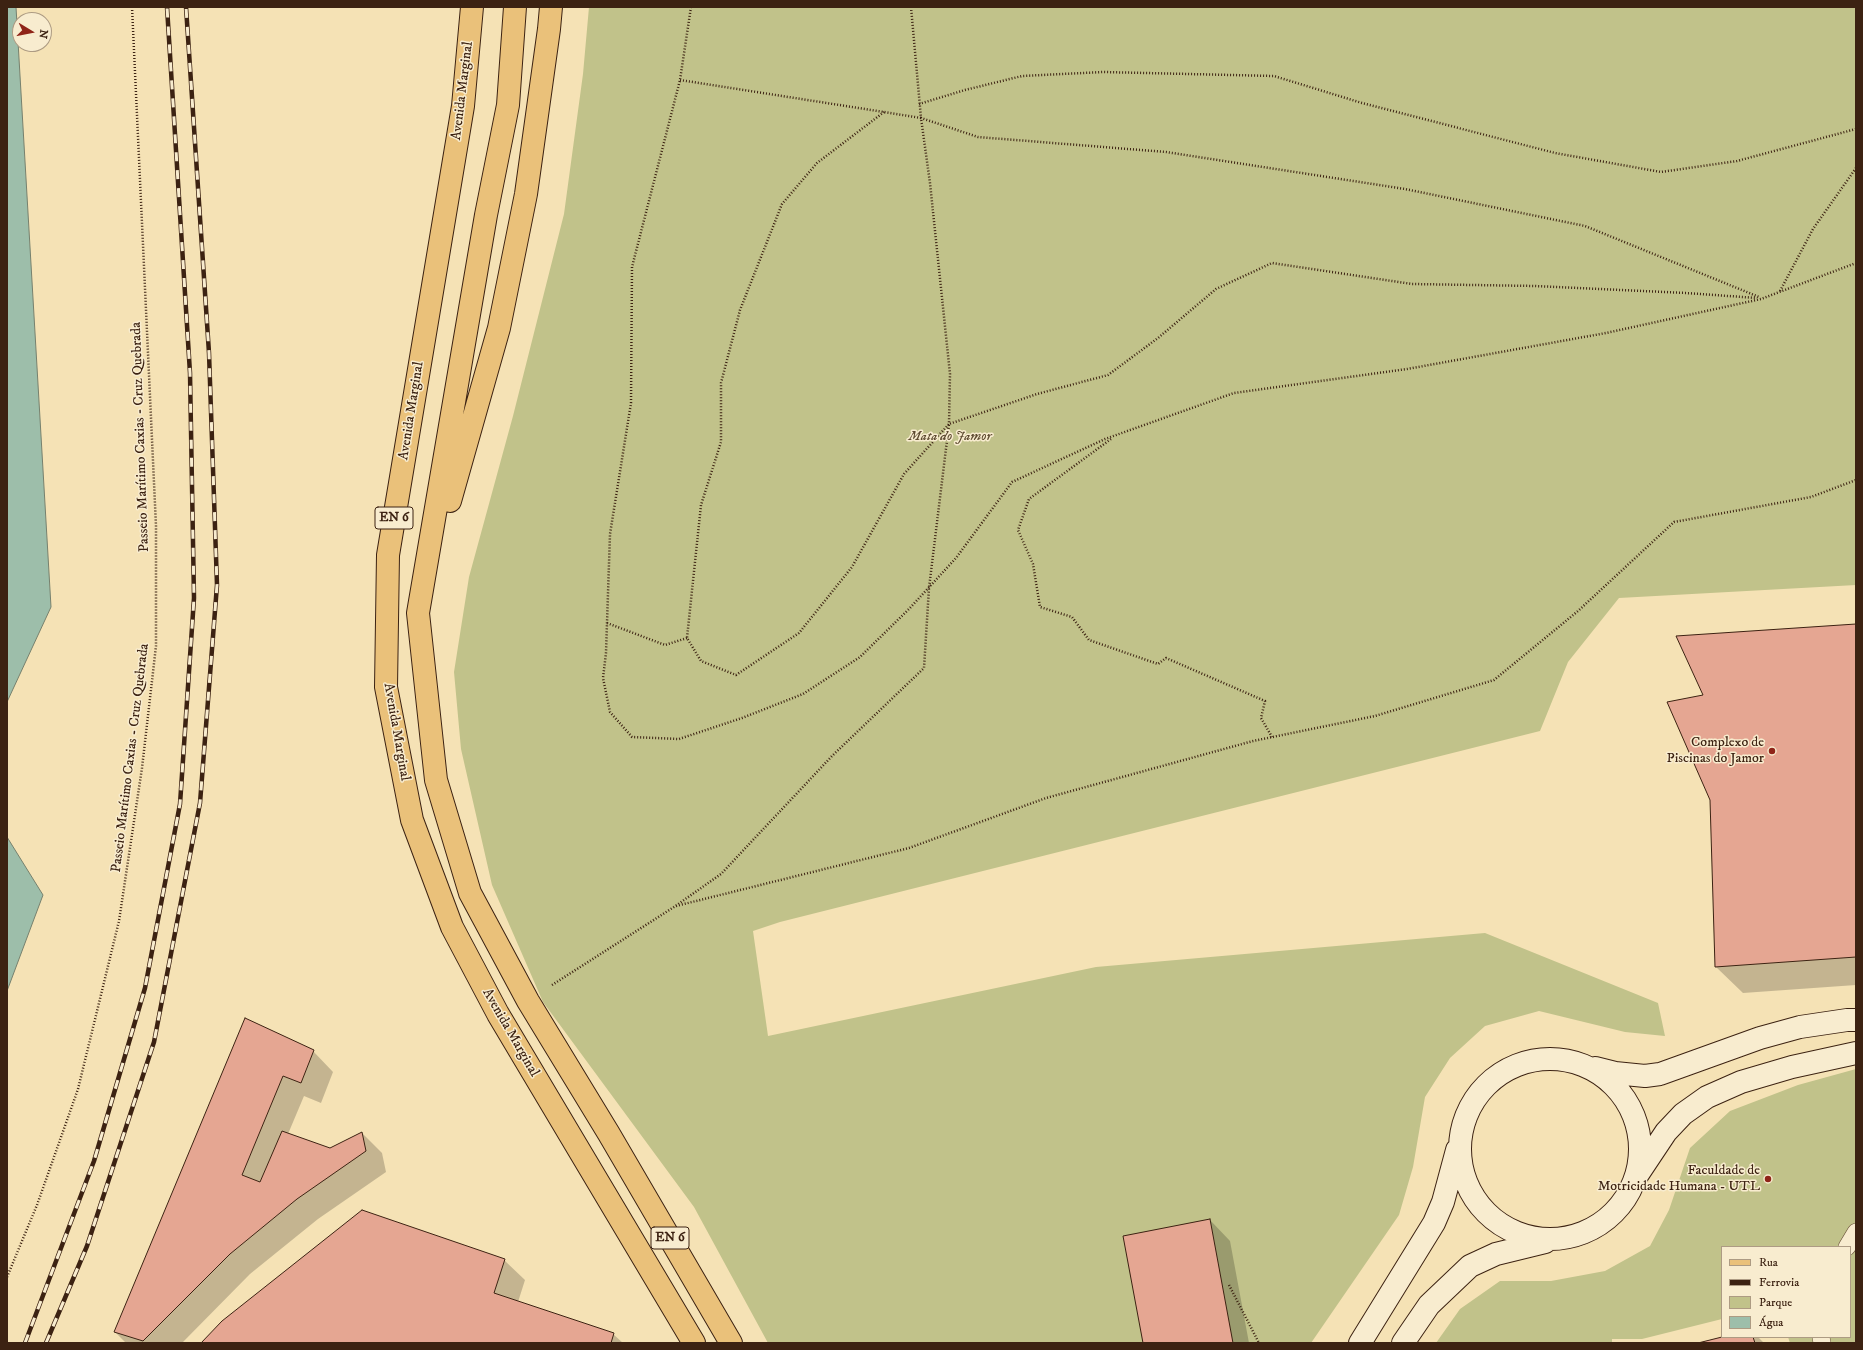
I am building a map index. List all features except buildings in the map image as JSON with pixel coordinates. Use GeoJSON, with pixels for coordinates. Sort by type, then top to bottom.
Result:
{"type":"FeatureCollection","features":[{"type":"Feature","properties":{"kind":"main road","name":"Avenida Marginal"},"geometry":{"type":"LineString","coordinates":[[472,7],[463,106],[388,555],[386,687],[412,820],[452,927],[498,1014],[575,1146],[694,1343]]}},
{"type":"Feature","properties":{"kind":"main road","name":"EN 6"},"geometry":{"type":"LineString","coordinates":[[515,7],[508,105],[486,215],[418,613],[436,780],[470,893],[528,1001],[609,1134],[731,1343]]}},
{"type":"Feature","properties":{"kind":"main road","name":"EN 6"},"geometry":{"type":"LineString","coordinates":[[418,613],[499,328],[526,194],[551,7]]}},
{"type":"Feature","properties":{"kind":"street"},"geometry":{"type":"LineString","coordinates":[[1360,1343],[1434,1224],[1444,1202],[1462,1131],[1470,1110],[1482,1091],[1498,1076],[1512,1068],[1539,1060],[1561,1059],[1615,1073],[1645,1076],[1660,1074],[1760,1038],[1800,1027],[1856,1020]]}},
{"type":"Feature","properties":{"kind":"street"},"geometry":{"type":"LineString","coordinates":[[1403,1343],[1429,1305],[1470,1266],[1496,1254],[1577,1235],[1594,1227],[1610,1216],[1625,1199],[1635,1179],[1666,1132],[1682,1114],[1707,1097],[1741,1082],[1856,1053]]}},
{"type":"Feature","properties":{"kind":"street"},"geometry":{"type":"LineString","coordinates":[[1583,1065],[1604,1076],[1620,1092],[1632,1111],[1639,1133],[1640,1156],[1635,1179]]}},
{"type":"Feature","properties":{"kind":"street"},"geometry":{"type":"LineString","coordinates":[[1462,1131],[1461,1153],[1465,1175],[1473,1196],[1487,1213],[1502,1225],[1520,1234],[1539,1238],[1558,1239]]}},
{"type":"Feature","properties":{"kind":"lane"},"geometry":{"type":"LineString","coordinates":[[1848,1246],[1856,1232]]}},
{"type":"Feature","properties":{"kind":"path","name":"Passeio Marítimo Caxias - Cruz Quebrada"},"geometry":{"type":"LineString","coordinates":[[7,1277],[37,1205],[78,1089],[119,921],[142,768],[156,646],[156,526],[132,7]]}},
{"type":"Feature","properties":{"kind":"path"},"geometry":{"type":"LineString","coordinates":[[690,7],[680,80],[632,267],[631,402],[610,534],[606,653],[603,678],[610,712],[632,737],[679,739],[742,718],[803,694],[860,657],[929,588],[956,558],[1012,482],[1114,436],[1234,393],[1407,369],[1606,333],[1761,298],[1856,263]]}},
{"type":"Feature","properties":{"kind":"path"},"geometry":{"type":"LineString","coordinates":[[528,1001],[674,907],[721,874],[832,756],[924,668],[929,588],[950,424],[950,374],[930,183],[919,104],[911,7]]}},
{"type":"Feature","properties":{"kind":"path"},"geometry":{"type":"LineString","coordinates":[[919,104],[965,90],[1022,76],[1103,72],[1274,76],[1362,103],[1554,153],[1661,172],[1737,161],[1856,129]]}},
{"type":"Feature","properties":{"kind":"path"},"geometry":{"type":"LineString","coordinates":[[680,80],[921,118],[978,137],[1166,152],[1405,189],[1585,226],[1761,298]]}},
{"type":"Feature","properties":{"kind":"path"},"geometry":{"type":"LineString","coordinates":[[884,112],[817,163],[782,204],[740,310],[721,383],[721,442],[701,505],[687,638],[701,661],[736,675],[800,633],[852,567],[904,474],[950,424],[1037,394],[1108,375],[1158,338],[1216,289],[1272,263],[1412,284],[1543,286],[1761,298]]}},
{"type":"Feature","properties":{"kind":"path"},"geometry":{"type":"LineString","coordinates":[[1779,292],[1813,228],[1856,168]]}},
{"type":"Feature","properties":{"kind":"path"},"geometry":{"type":"LineString","coordinates":[[1114,436],[1029,499],[1018,530],[1033,564],[1040,607],[1072,617],[1089,640],[1158,664],[1166,658],[1265,700],[1261,718],[1272,737]]}},
{"type":"Feature","properties":{"kind":"path"},"geometry":{"type":"LineString","coordinates":[[674,907],[909,848],[1046,798],[1253,741],[1375,716],[1494,680],[1578,611],[1674,522],[1811,497],[1856,480]]}},
{"type":"Feature","properties":{"kind":"path"},"geometry":{"type":"LineString","coordinates":[[606,623],[665,645],[687,638]]}},
{"type":"Feature","properties":{"kind":"path"},"geometry":{"type":"LineString","coordinates":[[1229,1285],[1259,1343]]}},
{"type":"Feature","properties":{"kind":"green space","name":"Mata do Jamor"},"geometry":{"type":"Polygon","coordinates":[[[589,7],[1856,7],[1856,585],[1619,598],[1568,662],[1540,731],[780,922],[753,931],[768,1036],[1096,967],[1485,933],[1658,1003],[1665,1036],[1625,1032],[1539,1011],[1485,1026],[1450,1058],[1425,1097],[1413,1167],[1399,1215],[1311,1343],[768,1343],[694,1207],[543,1002],[492,885],[461,749],[454,672],[469,577],[513,416],[564,214],[583,74],[589,7]]]}},
{"type":"Feature","properties":{"kind":"green space","name":"Faculdade de Motricidade Humana - UTL"},"geometry":{"type":"Polygon","coordinates":[[[1856,1069],[1856,1343],[1790,1343],[1788,1338],[1851,1338],[1851,1246],[1721,1246],[1721,1319],[1642,1339],[1612,1339],[1612,1343],[1436,1343],[1460,1309],[1500,1281],[1551,1281],[1605,1271],[1650,1246],[1669,1210],[1690,1148],[1730,1111],[1798,1085],[1856,1069]]]}},
{"type":"Feature","properties":{"kind":"water"},"geometry":{"type":"Polygon","coordinates":[[[7,7],[16,7],[16,12],[12,12],[12,52],[19,52],[51,607],[7,702],[7,7]]]}},
{"type":"Feature","properties":{"kind":"water"},"geometry":{"type":"Polygon","coordinates":[[[7,837],[43,895],[7,991],[7,837]]]}},
{"type":"Feature","properties":{"kind":"railway"},"geometry":{"type":"LineString","coordinates":[[25,1343],[94,1161],[145,988],[180,804],[194,598],[190,373],[167,7]]}},
{"type":"Feature","properties":{"kind":"railway"},"geometry":{"type":"LineString","coordinates":[[46,1343],[87,1246],[154,1042],[200,803],[217,585],[209,353],[186,7]]}},
{"type":"Feature","properties":{"kind":"place","name":"Complexo de Piscinas do Jamor"},"geometry":{"type":"Point","coordinates":[1772,751]}},
{"type":"Feature","properties":{"kind":"place","name":"Faculdade de Motricidade Humana - UTL"},"geometry":{"type":"Point","coordinates":[1768,1179]}}]}
